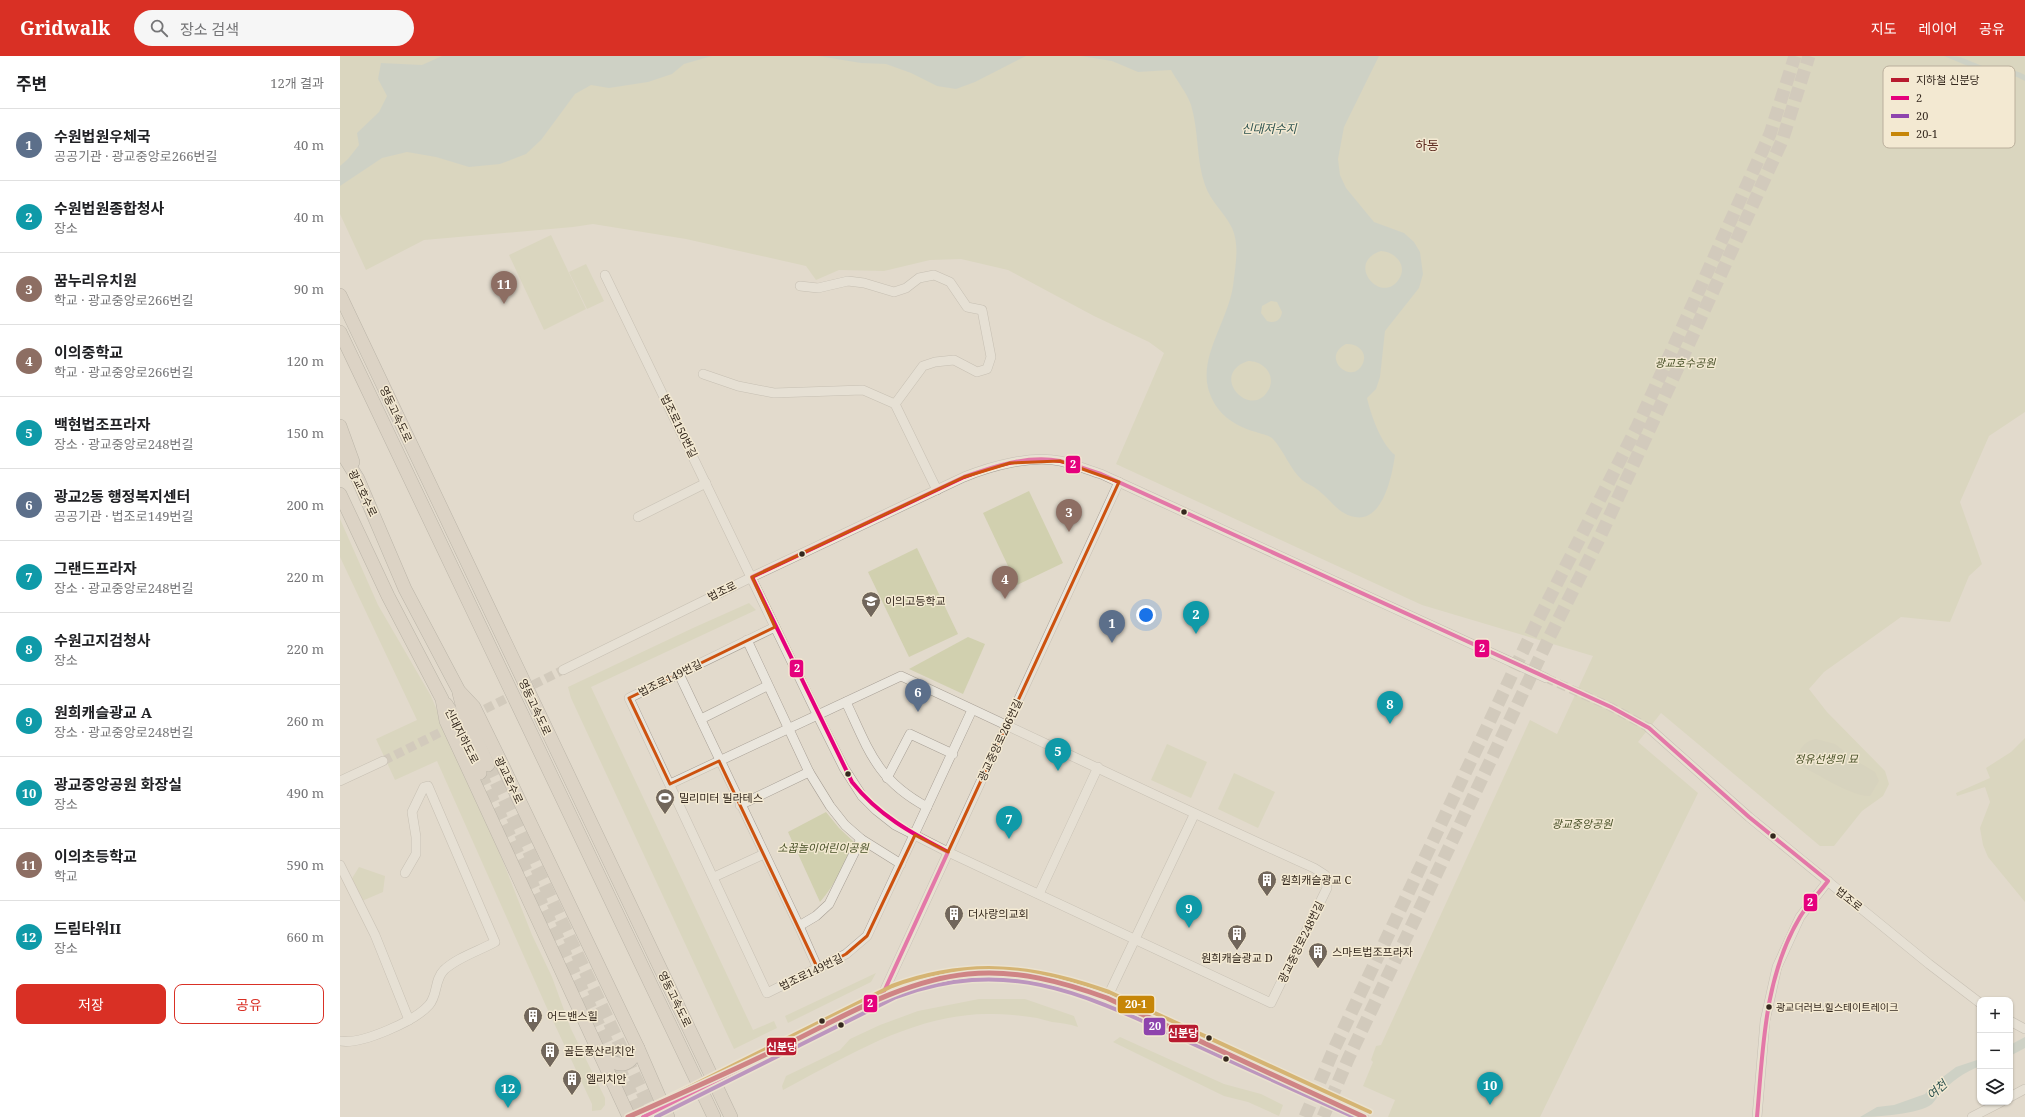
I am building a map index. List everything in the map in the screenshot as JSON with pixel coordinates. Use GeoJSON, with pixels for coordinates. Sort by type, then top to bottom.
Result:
{"type":"FeatureCollection","features":[{"type":"Feature","properties":{"kind":"highway","name":"영동고속도로"},"geometry":{"type":"LineString","coordinates":[[340,296],[731,1117]]}},
{"type":"Feature","properties":{"kind":"highway","name":"영동고속도로"},"geometry":{"type":"LineString","coordinates":[[340,332],[714,1117]]}},
{"type":"Feature","properties":{"kind":"highway"},"geometry":{"type":"LineString","coordinates":[[340,426],[358,479]]}},
{"type":"Feature","properties":{"kind":"highway","name":"광교호수로"},"geometry":{"type":"LineString","coordinates":[[340,450],[358,479],[405,589],[459,691],[474,707],[638,1048],[666,1112]]}},
{"type":"Feature","properties":{"kind":"highway","name":"광교호수로"},"geometry":{"type":"LineString","coordinates":[[340,494],[388,596],[442,699],[449,728],[629,1117]]}},
{"type":"Feature","properties":{"kind":"highway","name":"신대지하도로"},"geometry":{"type":"LineString","coordinates":[[442,699],[456,718],[484,769],[464,712],[459,691]]}},
{"type":"Feature","properties":{"kind":"highway"},"geometry":{"type":"LineString","coordinates":[[601,1056],[612,1063],[623,1065],[629,1063],[634,1057],[638,1048]]}},
{"type":"Feature","properties":{"kind":"main road"},"geometry":{"type":"LineString","coordinates":[[745,1066],[881,998],[926,981],[957,975],[994,973],[1040,976],[1075,985],[1107,998],[1345,1106]]}},
{"type":"Feature","properties":{"kind":"main road"},"geometry":{"type":"LineString","coordinates":[[643,1117],[666,1112],[678,1100]]}},
{"type":"Feature","properties":{"kind":"street","name":"법조로150번길"},"geometry":{"type":"LineString","coordinates":[[605,275],[752,577]]}},
{"type":"Feature","properties":{"kind":"street"},"geometry":{"type":"LineString","coordinates":[[800,286],[818,288],[848,281],[864,283],[894,292],[919,278],[934,275],[950,282],[967,307],[982,310],[991,357],[987,370],[977,372],[954,360],[935,362],[923,366],[895,404]]}},
{"type":"Feature","properties":{"kind":"street"},"geometry":{"type":"LineString","coordinates":[[703,374],[738,386],[774,393],[863,390],[895,404],[937,490]]}},
{"type":"Feature","properties":{"kind":"street","name":"법조로"},"geometry":{"type":"LineString","coordinates":[[563,670],[752,577],[964,477],[993,467],[1042,459],[1066,462],[1119,482],[1546,678]]}},
{"type":"Feature","properties":{"kind":"street","name":"광교중앙로266번길"},"geometry":{"type":"LineString","coordinates":[[881,998],[1119,482]]}},
{"type":"Feature","properties":{"kind":"street"},"geometry":{"type":"LineString","coordinates":[[638,516],[706,483]]}},
{"type":"Feature","properties":{"kind":"street"},"geometry":{"type":"LineString","coordinates":[[752,577],[775,627]]}},
{"type":"Feature","properties":{"kind":"street","name":"광교중앙로248번길"},"geometry":{"type":"LineString","coordinates":[[775,627],[844,768],[862,796],[888,819],[948,852],[1271,1003],[1327,888],[1325,875],[1314,868],[1194,815],[1098,767],[972,710]]}},
{"type":"Feature","properties":{"kind":"street","name":"법조로149번길"},"geometry":{"type":"LineString","coordinates":[[775,627],[629,698],[767,993],[846,954],[867,936],[972,710]]}},
{"type":"Feature","properties":{"kind":"street"},"geometry":{"type":"LineString","coordinates":[[747,640],[767,686],[809,772],[837,816],[861,839],[901,864]]}},
{"type":"Feature","properties":{"kind":"street"},"geometry":{"type":"LineString","coordinates":[[679,674],[818,969]]}},
{"type":"Feature","properties":{"kind":"street"},"geometry":{"type":"LineString","coordinates":[[670,784],[789,730],[901,676],[972,710]]}},
{"type":"Feature","properties":{"kind":"street"},"geometry":{"type":"LineString","coordinates":[[701,719],[767,686]]}},
{"type":"Feature","properties":{"kind":"street"},"geometry":{"type":"LineString","coordinates":[[846,702],[869,751],[887,778],[904,794],[927,807]]}},
{"type":"Feature","properties":{"kind":"street","name":"법조로"},"geometry":{"type":"LineString","coordinates":[[1649,728],[1749,817],[1934,968],[1977,1001]]}},
{"type":"Feature","properties":{"kind":"street"},"geometry":{"type":"LineString","coordinates":[[887,778],[910,734],[952,754]]}},
{"type":"Feature","properties":{"kind":"street"},"geometry":{"type":"LineString","coordinates":[[340,781],[383,761]]}},
{"type":"Feature","properties":{"kind":"street"},"geometry":{"type":"LineString","coordinates":[[1038,894],[1098,767]]}},
{"type":"Feature","properties":{"kind":"street"},"geometry":{"type":"LineString","coordinates":[[740,805],[809,772]]}},
{"type":"Feature","properties":{"kind":"street"},"geometry":{"type":"LineString","coordinates":[[340,1041],[355,1041],[369,1037],[409,1020],[429,1005],[435,990],[437,979],[443,970],[451,964],[495,942],[428,786],[424,787],[412,812],[416,837],[416,854],[405,873]]}},
{"type":"Feature","properties":{"kind":"street"},"geometry":{"type":"LineString","coordinates":[[1107,998],[1194,815]]}},
{"type":"Feature","properties":{"kind":"street"},"geometry":{"type":"LineString","coordinates":[[799,926],[816,916],[829,904],[861,839]]}},
{"type":"Feature","properties":{"kind":"street"},"geometry":{"type":"LineString","coordinates":[[714,877],[764,854]]}},
{"type":"Feature","properties":{"kind":"street"},"geometry":{"type":"LineString","coordinates":[[340,865],[374,935],[409,1020]]}},
{"type":"Feature","properties":{"kind":"street"},"geometry":{"type":"LineString","coordinates":[[1757,1117],[1765,1021],[1777,967],[1800,917],[1828,881]]}},
{"type":"Feature","properties":{"kind":"street"},"geometry":{"type":"LineString","coordinates":[[2013,1023],[2025,1029]]}},
{"type":"Feature","properties":{"kind":"street"},"geometry":{"type":"LineString","coordinates":[[2013,1095],[2025,1089]]}},
{"type":"Feature","properties":{"kind":"street"},"geometry":{"type":"LineString","coordinates":[[1972,1117],[1995,1105]]}},
{"type":"Feature","properties":{"kind":"highlighted area"},"geometry":{"type":"Polygon","coordinates":[[[1060,461],[1119,482],[948,852],[915,835],[867,936],[846,954],[818,969],[719,761],[670,784],[629,698],[775,627],[752,577],[964,477],[1010,463],[1060,461]]]}},
{"type":"Feature","properties":{"kind":"green space","name":"광교호수공원"},"geometry":{"type":"Polygon","coordinates":[[[340,56],[2025,56],[2025,412],[1989,436],[1960,502],[1982,564],[1969,576],[1950,622],[1901,617],[1824,672],[1809,689],[1827,712],[1885,771],[1889,784],[1883,796],[1862,811],[1834,846],[1820,846],[1661,713],[1638,742],[1698,793],[1540,1117],[1388,1117],[1395,1100],[1363,1086],[1373,1062],[1371,1060],[1376,1046],[1381,1045],[1530,720],[1557,734],[1593,656],[1422,605],[1116,464],[1164,353],[1149,342],[1094,316],[1008,270],[961,259],[930,260],[884,271],[839,270],[816,280],[806,266],[686,239],[593,224],[424,240],[366,270],[340,214],[340,56]]]}},
{"type":"Feature","properties":{"kind":"green space"},"geometry":{"type":"Polygon","coordinates":[[[551,235],[586,309],[544,330],[509,255],[551,235]]]}},
{"type":"Feature","properties":{"kind":"green space"},"geometry":{"type":"Polygon","coordinates":[[[586,264],[604,301],[587,309],[569,272],[586,264]]]}},
{"type":"Feature","properties":{"kind":"green space"},"geometry":{"type":"Polygon","coordinates":[[[1029,491],[1063,563],[1017,585],[983,513],[1029,491]]]}},
{"type":"Feature","properties":{"kind":"green space"},"geometry":{"type":"Polygon","coordinates":[[[340,519],[378,605],[431,696],[466,780],[477,800],[532,935],[552,977],[571,1029],[605,1098],[605,1105],[601,1110],[592,1111],[592,1104],[546,1006],[437,761],[395,780],[376,739],[417,720],[340,557],[340,519]]]}},
{"type":"Feature","properties":{"kind":"green space"},"geometry":{"type":"Polygon","coordinates":[[[917,548],[958,634],[909,657],[868,572],[917,548]]]}},
{"type":"Feature","properties":{"kind":"green space"},"geometry":{"type":"Polygon","coordinates":[[[749,603],[756,610],[591,687],[753,1030],[774,1021],[777,1028],[734,1049],[571,698],[568,687],[749,603]]]}},
{"type":"Feature","properties":{"kind":"green space"},"geometry":{"type":"Polygon","coordinates":[[[968,637],[985,644],[963,694],[909,669],[968,637]]]}},
{"type":"Feature","properties":{"kind":"green space"},"geometry":{"type":"Polygon","coordinates":[[[2025,738],[2025,902],[1988,857],[1983,845],[1980,828],[1990,802],[1985,787],[1957,796],[1956,793],[1990,778],[1986,768],[2011,752],[2025,738]]]}},
{"type":"Feature","properties":{"kind":"green space","name":"정유선생의 묘"},"geometry":{"type":"Polygon","coordinates":[[[1816,739],[1835,744],[1855,760],[1875,772],[1879,781],[1870,796],[1854,793],[1844,789],[1796,763],[1798,754],[1804,744],[1816,739]]]}},
{"type":"Feature","properties":{"kind":"green space"},"geometry":{"type":"Polygon","coordinates":[[[1167,744],[1207,762],[1191,798],[1151,780],[1167,744]]]}},
{"type":"Feature","properties":{"kind":"green space"},"geometry":{"type":"Polygon","coordinates":[[[1234,773],[1275,792],[1258,828],[1218,809],[1234,773]]]}},
{"type":"Feature","properties":{"kind":"green space","name":"소꿉놀이어린이공원"},"geometry":{"type":"Polygon","coordinates":[[[826,812],[839,828],[854,842],[835,881],[820,902],[788,832],[826,812]]]}},
{"type":"Feature","properties":{"kind":"green space"},"geometry":{"type":"Polygon","coordinates":[[[359,867],[385,876],[383,892],[362,901],[351,880],[359,867]]]}},
{"type":"Feature","properties":{"kind":"green space"},"geometry":{"type":"Polygon","coordinates":[[[876,973],[871,982],[788,1023],[785,1016],[876,973]]]}},
{"type":"Feature","properties":{"kind":"green space"},"geometry":{"type":"Polygon","coordinates":[[[979,999],[1025,999],[1074,1016],[1078,1027],[1018,1015],[986,1014],[959,1016],[932,1022],[880,1040],[783,1090],[782,1086],[786,1076],[840,1050],[850,1039],[880,1025],[918,1011],[979,999]]]}},
{"type":"Feature","properties":{"kind":"green space"},"geometry":{"type":"Polygon","coordinates":[[[1120,1037],[1224,1084],[1261,1094],[1283,1105],[1279,1116],[1248,1102],[1224,1096],[1113,1042],[1120,1037]]]}},
{"type":"Feature","properties":{"kind":"water"},"geometry":{"type":"Polygon","coordinates":[[[442,56],[712,56],[684,64],[672,74],[648,82],[609,88],[591,85],[575,94],[541,140],[526,154],[500,164],[469,167],[436,157],[407,152],[382,158],[340,186],[340,166],[348,159],[359,145],[357,133],[379,112],[387,96],[378,79],[381,63],[422,65],[442,56]]]}},
{"type":"Feature","properties":{"kind":"water"},"geometry":{"type":"Polygon","coordinates":[[[818,56],[1026,56],[975,82],[956,89],[937,86],[911,73],[886,64],[861,63],[818,56]]]}},
{"type":"Feature","properties":{"kind":"water","name":"신대저수지"},"geometry":{"type":"Polygon","coordinates":[[[1081,56],[1379,56],[1344,127],[1338,159],[1340,175],[1346,188],[1374,222],[1404,233],[1414,242],[1420,252],[1423,274],[1419,288],[1385,331],[1380,377],[1376,389],[1367,398],[1371,413],[1381,437],[1395,455],[1384,496],[1373,512],[1365,517],[1349,516],[1339,510],[1318,490],[1298,476],[1273,439],[1232,422],[1220,411],[1211,397],[1208,388],[1208,363],[1211,350],[1226,312],[1233,286],[1236,242],[1232,228],[1207,191],[1200,166],[1194,115],[1189,101],[1171,70],[1138,72],[1112,61],[1081,56]],[[1381,251],[1370,257],[1366,264],[1366,272],[1370,280],[1376,285],[1384,288],[1392,286],[1399,279],[1402,269],[1399,260],[1391,254],[1381,251]],[[1271,301],[1262,306],[1261,313],[1267,321],[1277,321],[1282,312],[1277,302],[1271,301]],[[1346,344],[1339,350],[1336,356],[1337,362],[1341,368],[1352,372],[1358,370],[1364,359],[1362,351],[1357,346],[1350,344],[1346,344]],[[1248,361],[1236,368],[1232,376],[1232,385],[1237,393],[1244,398],[1253,401],[1262,398],[1269,389],[1271,383],[1271,378],[1267,369],[1259,363],[1248,361]]]}},
{"type":"Feature","properties":{"kind":"water"},"geometry":{"type":"Polygon","coordinates":[[[1944,56],[1961,58],[1983,66],[1968,66],[1944,56]]]}},
{"type":"Feature","properties":{"kind":"water"},"geometry":{"type":"Polygon","coordinates":[[[2015,71],[2025,75],[2025,81],[2015,77],[2015,71]]]}},
{"type":"Feature","properties":{"kind":"water"},"geometry":{"type":"Polygon","coordinates":[[[2025,1037],[2025,1048],[2013,1054],[2013,1043],[2025,1037]]]}},
{"type":"Feature","properties":{"kind":"water","name":"여천"},"geometry":{"type":"Polygon","coordinates":[[[1977,1060],[1977,1067],[1953,1081],[1932,1104],[1926,1107],[1908,1113],[1860,1117],[1877,1107],[1894,1105],[1925,1094],[1936,1082],[1956,1067],[1977,1060]]]}},
{"type":"Feature","properties":{"kind":"tunnel"},"geometry":{"type":"LineString","coordinates":[[1305,1117],[1334,1049],[1534,628],[1637,427],[1770,134],[1795,56]]}},
{"type":"Feature","properties":{"kind":"tunnel"},"geometry":{"type":"LineString","coordinates":[[1323,1117],[1349,1057],[1550,636],[1599,539],[1782,141],[1809,56]]}},
{"type":"Feature","properties":{"kind":"tunnel"},"geometry":{"type":"LineString","coordinates":[[473,715],[563,670]]}},
{"type":"Feature","properties":{"kind":"tunnel"},"geometry":{"type":"LineString","coordinates":[[1546,678],[1611,707],[1649,728]]}},
{"type":"Feature","properties":{"kind":"tunnel"},"geometry":{"type":"LineString","coordinates":[[383,761],[453,726]]}},
{"type":"Feature","properties":{"kind":"tunnel"},"geometry":{"type":"LineString","coordinates":[[488,765],[654,1117]]}},
{"type":"Feature","properties":{"kind":"tunnel"},"geometry":{"type":"LineString","coordinates":[[480,773],[642,1117]]}},
{"type":"Feature","properties":{"kind":"tunnel"},"geometry":{"type":"LineString","coordinates":[[678,1100],[745,1066]]}},
{"type":"Feature","properties":{"kind":"tunnel"},"geometry":{"type":"LineString","coordinates":[[1345,1106],[1368,1117]]}},
{"type":"Feature","properties":{"kind":"metro line","name":"신분당"},"geometry":{"type":"LineString","coordinates":[[628,1117],[740,1067],[846,1014],[893,993],[942,978],[986,973],[1004,973],[1039,978],[1107,998],[1364,1117]]}},
{"type":"Feature","properties":{"kind":"transit line","name":"2"},"geometry":{"type":"LineString","coordinates":[[643,1117],[881,998],[948,852],[921,838],[884,814],[862,794],[852,782],[752,577],[964,477],[987,469],[1036,459],[1060,461],[1101,474],[1611,707],[1649,728],[1749,817],[1828,881],[1800,917],[1788,940],[1779,964],[1767,1014],[1757,1117]]}},
{"type":"Feature","properties":{"kind":"transit line","name":"20-1"},"geometry":{"type":"LineString","coordinates":[[640,1112],[892,986],[920,977],[947,971],[974,968],[1001,968],[1027,971],[1054,976],[1109,992],[1370,1112]]}},
{"type":"Feature","properties":{"kind":"transit line","name":"20"},"geometry":{"type":"LineString","coordinates":[[656,1117],[896,997],[937,985],[976,980],[1013,981],[1048,987],[1083,997],[1118,1010],[1354,1117]]}},
{"type":"Feature","properties":{"kind":"place","name":"이의초등학교"},"geometry":{"type":"Point","coordinates":[504,304]}},
{"type":"Feature","properties":{"kind":"place","name":"꿈누리유치원"},"geometry":{"type":"Point","coordinates":[1069,532]}},
{"type":"Feature","properties":{"kind":"place","name":"이의중학교"},"geometry":{"type":"Point","coordinates":[1005,599]}},
{"type":"Feature","properties":{"kind":"place","name":"이의고등학교"},"geometry":{"type":"Point","coordinates":[871,618]}},
{"type":"Feature","properties":{"kind":"place","name":"수원법원종합청사"},"geometry":{"type":"Point","coordinates":[1196,634]}},
{"type":"Feature","properties":{"kind":"place","name":"수원법원우체국"},"geometry":{"type":"Point","coordinates":[1112,643]}},
{"type":"Feature","properties":{"kind":"place","name":"광교2동 행정복지센터"},"geometry":{"type":"Point","coordinates":[918,712]}},
{"type":"Feature","properties":{"kind":"place","name":"수원고지검청사"},"geometry":{"type":"Point","coordinates":[1390,724]}},
{"type":"Feature","properties":{"kind":"place","name":"백현법조프라자"},"geometry":{"type":"Point","coordinates":[1058,771]}},
{"type":"Feature","properties":{"kind":"place","name":"밀리미터 필라테스"},"geometry":{"type":"Point","coordinates":[665,815]}},
{"type":"Feature","properties":{"kind":"place","name":"그랜드프라자"},"geometry":{"type":"Point","coordinates":[1009,839]}},
{"type":"Feature","properties":{"kind":"place","name":"원희캐슬광교 C"},"geometry":{"type":"Point","coordinates":[1267,897]}},
{"type":"Feature","properties":{"kind":"place","name":"원희캐슬광교 A"},"geometry":{"type":"Point","coordinates":[1189,928]}},
{"type":"Feature","properties":{"kind":"place","name":"더사랑의교회"},"geometry":{"type":"Point","coordinates":[954,931]}},
{"type":"Feature","properties":{"kind":"place","name":"원희캐슬광교 D"},"geometry":{"type":"Point","coordinates":[1237,951]}},
{"type":"Feature","properties":{"kind":"place","name":"스마트법조프라자"},"geometry":{"type":"Point","coordinates":[1318,969]}},
{"type":"Feature","properties":{"kind":"place","name":"광교더러브.힐스테이트레이크"},"geometry":{"type":"Point","coordinates":[1769,1007]}},
{"type":"Feature","properties":{"kind":"place","name":"어드밴스힐"},"geometry":{"type":"Point","coordinates":[533,1033]}},
{"type":"Feature","properties":{"kind":"place","name":"골든풍산리치안"},"geometry":{"type":"Point","coordinates":[550,1068]}},
{"type":"Feature","properties":{"kind":"place","name":"엘리치안"},"geometry":{"type":"Point","coordinates":[572,1096]}},
{"type":"Feature","properties":{"kind":"place","name":"광교중앙공원 화장실"},"geometry":{"type":"Point","coordinates":[1490,1105]}},
{"type":"Feature","properties":{"kind":"place","name":"드림타워II"},"geometry":{"type":"Point","coordinates":[508,1108]}},
{"type":"Feature","properties":{"kind":"district","name":"하동"},"geometry":{"type":"Point","coordinates":[1427,145]}},
{"type":"Feature","properties":{"kind":"park label","name":"광교중앙공원"},"geometry":{"type":"Point","coordinates":[1582,824]}}]}
